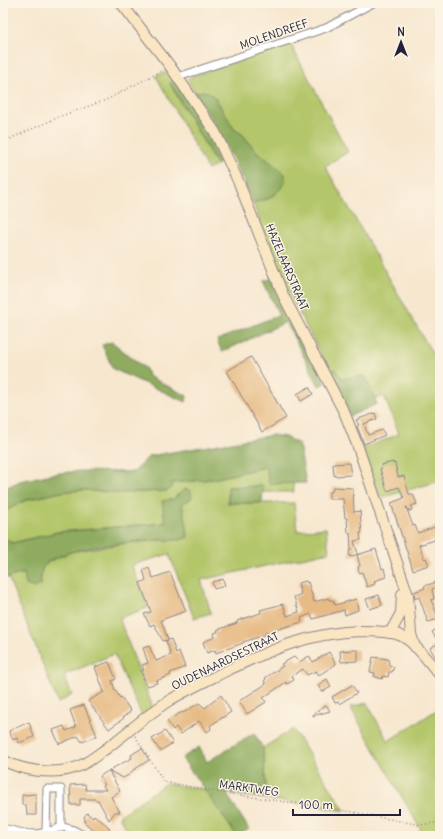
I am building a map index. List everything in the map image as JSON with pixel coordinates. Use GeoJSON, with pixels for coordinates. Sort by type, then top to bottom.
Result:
{"type":"FeatureCollection","features":[{"type":"Feature","properties":{"kind":"street","name":"HAZELAARSTRAAT"},"geometry":{"type":"LineString","coordinates":[[121,3],[178,77],[214,132],[240,183],[283,295],[345,414],[358,447],[402,582],[408,595],[411,634],[415,647]]}},
{"type":"Feature","properties":{"kind":"street","name":"MOLENDREEF"},"geometry":{"type":"LineString","coordinates":[[178,77],[326,28],[373,3]]}},
{"type":"Feature","properties":{"kind":"street","name":"HAZELAARSTRAAT"},"geometry":{"type":"LineString","coordinates":[[390,633],[401,613],[402,582]]}},
{"type":"Feature","properties":{"kind":"street","name":"OUDENAARDSESTRAAT"},"geometry":{"type":"LineString","coordinates":[[3,760],[28,770],[49,771],[74,769],[98,755],[171,700],[274,649],[300,640],[339,633],[367,631],[390,633],[408,641],[440,675]]}},
{"type":"Feature","properties":{"kind":"street"},"geometry":{"type":"LineString","coordinates":[[46,831],[47,789],[61,789],[61,828]]}},
{"type":"Feature","properties":{"kind":"street"},"geometry":{"type":"LineString","coordinates":[[3,828],[16,833],[38,834],[61,828],[68,828],[84,836]]}},
{"type":"Feature","properties":{"kind":"path"},"geometry":{"type":"LineString","coordinates":[[3,142],[61,116],[106,100],[170,66]]}},
{"type":"Feature","properties":{"kind":"path","name":"MARKTWEG"},"geometry":{"type":"LineString","coordinates":[[131,730],[164,782],[225,793],[341,810],[421,825],[440,822]]}},
{"type":"Feature","properties":{"kind":"green space"},"geometry":{"type":"Polygon","coordinates":[[[290,43],[348,152],[325,166],[440,367],[440,481],[380,498],[362,449],[399,434],[384,396],[375,399],[365,376],[342,379],[335,369],[330,372],[293,301],[274,259],[253,203],[269,199],[268,161],[255,150],[243,135],[234,129],[204,91],[195,93],[187,78],[290,43]]]}},
{"type":"Feature","properties":{"kind":"green space"},"geometry":{"type":"Polygon","coordinates":[[[163,73],[171,74],[176,81],[170,84],[217,165],[208,170],[156,76],[163,73]]]}},
{"type":"Feature","properties":{"kind":"green space"},"geometry":{"type":"Polygon","coordinates":[[[176,81],[202,120],[224,161],[217,165],[170,83],[176,81]]]}},
{"type":"Feature","properties":{"kind":"green space"},"geometry":{"type":"Polygon","coordinates":[[[204,91],[210,93],[216,99],[234,129],[243,135],[255,150],[285,174],[285,183],[271,197],[253,203],[224,141],[195,93],[204,91]]]}},
{"type":"Feature","properties":{"kind":"green space"},"geometry":{"type":"Polygon","coordinates":[[[272,278],[325,383],[319,386],[286,322],[222,352],[217,340],[279,315],[263,281],[272,278]]]}},
{"type":"Feature","properties":{"kind":"green space"},"geometry":{"type":"Polygon","coordinates":[[[112,342],[146,369],[148,376],[187,396],[186,402],[113,369],[102,345],[112,342]]]}},
{"type":"Feature","properties":{"kind":"green space"},"geometry":{"type":"Polygon","coordinates":[[[335,369],[342,379],[365,376],[377,404],[350,416],[330,372],[335,369]]]}},
{"type":"Feature","properties":{"kind":"green space"},"geometry":{"type":"Polygon","coordinates":[[[273,435],[285,437],[299,444],[306,483],[269,484],[266,467],[213,479],[172,483],[172,488],[167,491],[118,493],[84,490],[61,492],[26,500],[3,512],[3,489],[20,481],[52,474],[78,471],[134,472],[149,456],[273,435]]]}},
{"type":"Feature","properties":{"kind":"green space"},"geometry":{"type":"Polygon","coordinates":[[[267,466],[269,484],[293,483],[294,492],[263,492],[262,486],[228,487],[228,503],[294,503],[297,531],[326,528],[329,552],[201,580],[211,613],[194,618],[169,554],[132,565],[148,608],[119,618],[153,708],[142,716],[114,654],[64,675],[72,695],[58,703],[8,577],[24,573],[40,585],[42,568],[50,561],[70,552],[128,543],[181,540],[187,527],[182,504],[178,494],[174,499],[166,523],[58,532],[12,543],[3,537],[3,512],[26,500],[61,492],[84,490],[118,493],[167,491],[172,483],[213,479],[267,466]]]}},
{"type":"Feature","properties":{"kind":"green space"},"geometry":{"type":"Polygon","coordinates":[[[263,486],[262,503],[228,503],[228,487],[263,486]]]}},
{"type":"Feature","properties":{"kind":"green space"},"geometry":{"type":"Polygon","coordinates":[[[184,489],[190,490],[192,495],[191,499],[182,504],[188,537],[184,539],[118,544],[89,548],[62,555],[50,561],[42,568],[40,585],[34,588],[26,585],[24,573],[3,579],[3,537],[12,543],[58,532],[165,523],[162,501],[174,499],[184,489]]]}},
{"type":"Feature","properties":{"kind":"green space"},"geometry":{"type":"Polygon","coordinates":[[[367,703],[388,741],[435,711],[440,716],[440,748],[435,752],[440,759],[440,767],[433,773],[440,780],[440,829],[424,836],[413,836],[421,830],[350,707],[367,703]]]}},
{"type":"Feature","properties":{"kind":"green space"},"geometry":{"type":"Polygon","coordinates":[[[293,729],[345,811],[267,799],[263,748],[293,729]]]}},
{"type":"Feature","properties":{"kind":"green space"},"geometry":{"type":"Polygon","coordinates":[[[254,733],[263,748],[267,799],[226,793],[249,829],[237,836],[182,758],[199,747],[207,762],[254,733]]]}},
{"type":"Feature","properties":{"kind":"green space"},"geometry":{"type":"Polygon","coordinates":[[[166,783],[205,790],[237,836],[131,836],[119,816],[166,783]]]}},
{"type":"Feature","properties":{"kind":"building"},"geometry":{"type":"Polygon","coordinates":[[[251,357],[286,418],[262,432],[227,371],[251,357]]]}},
{"type":"Feature","properties":{"kind":"building"},"geometry":{"type":"Polygon","coordinates":[[[309,387],[313,394],[301,401],[297,394],[309,387]]]}},
{"type":"Feature","properties":{"kind":"building"},"geometry":{"type":"Polygon","coordinates":[[[375,413],[377,419],[364,424],[368,435],[382,430],[385,435],[364,444],[357,426],[359,425],[356,420],[375,413]]]}},
{"type":"Feature","properties":{"kind":"building"},"geometry":{"type":"Polygon","coordinates":[[[393,462],[393,464],[395,463],[398,477],[404,476],[409,494],[413,494],[417,504],[411,506],[412,510],[409,511],[406,507],[413,526],[415,525],[418,533],[440,525],[439,537],[434,539],[435,540],[419,545],[424,559],[426,558],[429,565],[413,570],[391,503],[404,498],[399,487],[387,491],[380,469],[382,468],[381,465],[393,462]]]}},
{"type":"Feature","properties":{"kind":"building"},"geometry":{"type":"Polygon","coordinates":[[[349,463],[351,475],[334,476],[333,464],[349,463]]]}},
{"type":"Feature","properties":{"kind":"building"},"geometry":{"type":"Polygon","coordinates":[[[333,487],[353,488],[354,512],[360,511],[362,533],[360,533],[361,540],[354,541],[358,554],[350,557],[350,533],[348,533],[343,499],[329,499],[329,492],[332,492],[333,487]]]}},
{"type":"Feature","properties":{"kind":"building"},"geometry":{"type":"Polygon","coordinates":[[[376,549],[386,577],[374,581],[375,584],[367,587],[362,572],[359,573],[358,567],[360,566],[357,555],[376,549]]]}},
{"type":"Feature","properties":{"kind":"building"},"geometry":{"type":"Polygon","coordinates":[[[149,568],[153,578],[170,572],[186,611],[161,620],[168,640],[163,641],[154,624],[150,626],[144,614],[151,612],[140,583],[146,580],[143,570],[149,568]]]}},
{"type":"Feature","properties":{"kind":"building"},"geometry":{"type":"Polygon","coordinates":[[[223,579],[225,586],[214,589],[212,582],[223,579]]]}},
{"type":"Feature","properties":{"kind":"building"},"geometry":{"type":"Polygon","coordinates":[[[306,581],[307,583],[308,582],[314,602],[328,598],[329,600],[333,600],[335,605],[356,599],[358,610],[345,615],[344,610],[313,619],[311,614],[301,618],[302,622],[265,633],[265,635],[216,653],[215,650],[207,653],[203,642],[215,637],[214,633],[218,632],[217,630],[237,623],[237,621],[242,619],[261,613],[260,610],[283,604],[287,616],[299,612],[294,597],[301,594],[298,583],[306,581]]]}},
{"type":"Feature","properties":{"kind":"building"},"geometry":{"type":"Polygon","coordinates":[[[440,581],[440,586],[432,589],[434,599],[431,600],[439,619],[428,622],[419,597],[415,599],[414,592],[425,588],[424,586],[440,581]]]}},
{"type":"Feature","properties":{"kind":"building"},"geometry":{"type":"Polygon","coordinates":[[[379,595],[382,605],[370,609],[366,599],[379,595]]]}},
{"type":"Feature","properties":{"kind":"building"},"geometry":{"type":"Polygon","coordinates":[[[440,627],[440,665],[430,648],[439,643],[432,632],[440,627]]]}},
{"type":"Feature","properties":{"kind":"building"},"geometry":{"type":"Polygon","coordinates":[[[171,639],[176,653],[179,651],[185,667],[156,681],[157,683],[147,686],[141,671],[144,670],[142,665],[148,663],[143,648],[149,646],[156,661],[171,655],[166,641],[171,639]]]}},
{"type":"Feature","properties":{"kind":"building"},"geometry":{"type":"Polygon","coordinates":[[[358,650],[358,661],[341,662],[340,651],[358,650]]]}},
{"type":"Feature","properties":{"kind":"building"},"geometry":{"type":"Polygon","coordinates":[[[329,652],[336,664],[319,675],[316,671],[307,675],[303,669],[292,676],[294,680],[287,684],[286,682],[263,698],[266,702],[247,714],[239,701],[266,684],[264,681],[266,679],[265,678],[283,666],[281,664],[294,657],[299,662],[309,656],[313,662],[329,652]]]}},
{"type":"Feature","properties":{"kind":"building"},"geometry":{"type":"Polygon","coordinates":[[[373,657],[388,659],[389,665],[394,667],[392,672],[389,672],[388,677],[383,676],[382,679],[374,676],[375,673],[370,672],[373,657]]]}},
{"type":"Feature","properties":{"kind":"building"},"geometry":{"type":"Polygon","coordinates":[[[109,662],[116,679],[112,681],[115,690],[131,711],[109,729],[88,701],[104,692],[95,667],[109,662]]]}},
{"type":"Feature","properties":{"kind":"building"},"geometry":{"type":"Polygon","coordinates":[[[327,679],[331,687],[322,692],[318,685],[327,679]]]}},
{"type":"Feature","properties":{"kind":"building"},"geometry":{"type":"Polygon","coordinates":[[[352,685],[357,693],[339,704],[338,702],[335,703],[332,697],[352,685]]]}},
{"type":"Feature","properties":{"kind":"building"},"geometry":{"type":"Polygon","coordinates":[[[221,695],[231,712],[211,725],[211,729],[207,732],[199,721],[181,734],[176,727],[173,730],[167,721],[199,703],[205,708],[221,695]]]}},
{"type":"Feature","properties":{"kind":"building"},"geometry":{"type":"Polygon","coordinates":[[[84,705],[97,736],[82,742],[78,736],[59,744],[53,730],[64,726],[66,731],[76,727],[70,710],[84,705]]]}},
{"type":"Feature","properties":{"kind":"building"},"geometry":{"type":"Polygon","coordinates":[[[326,705],[330,711],[313,716],[313,715],[326,705]]]}},
{"type":"Feature","properties":{"kind":"building"},"geometry":{"type":"Polygon","coordinates":[[[29,722],[34,737],[19,743],[17,738],[13,740],[9,731],[29,722]]]}},
{"type":"Feature","properties":{"kind":"building"},"geometry":{"type":"Polygon","coordinates":[[[165,731],[173,743],[160,751],[152,739],[165,731]]]}},
{"type":"Feature","properties":{"kind":"building"},"geometry":{"type":"Polygon","coordinates":[[[142,748],[149,760],[132,771],[129,775],[123,778],[109,771],[120,791],[111,797],[120,812],[115,812],[109,820],[98,800],[80,799],[80,805],[71,805],[70,785],[85,784],[86,790],[106,790],[100,776],[132,758],[131,755],[142,748]]]}},
{"type":"Feature","properties":{"kind":"building"},"geometry":{"type":"Polygon","coordinates":[[[36,794],[36,815],[27,815],[26,805],[22,805],[22,795],[36,794]]]}},
{"type":"Feature","properties":{"kind":"building"},"geometry":{"type":"Polygon","coordinates":[[[87,813],[93,818],[94,815],[108,826],[113,836],[101,836],[84,822],[84,817],[87,813]]]}}]}
